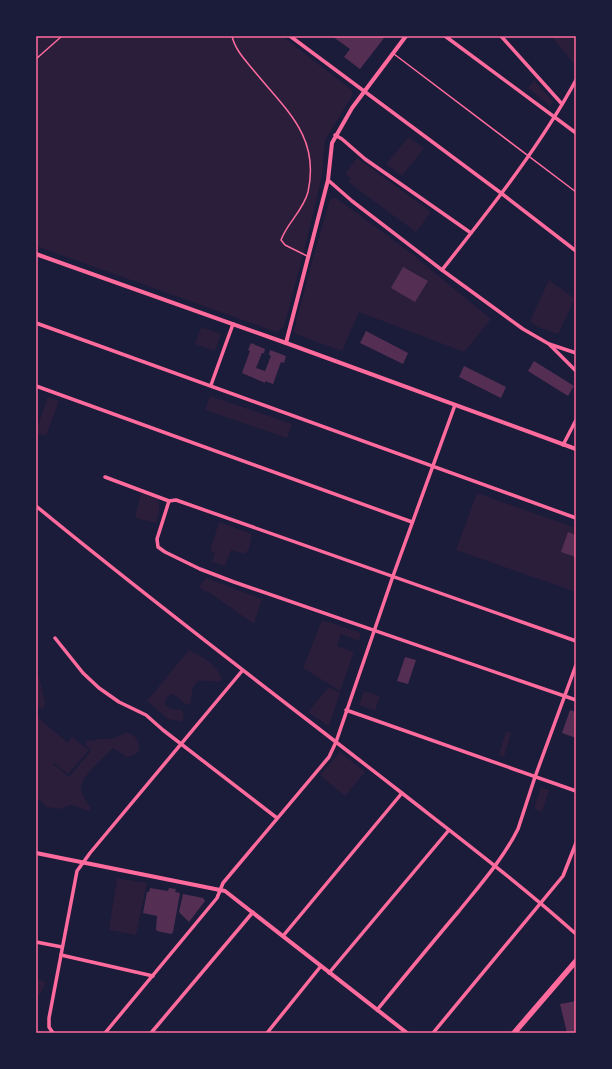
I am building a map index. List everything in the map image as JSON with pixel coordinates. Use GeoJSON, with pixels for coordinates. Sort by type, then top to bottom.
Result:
{"type":"FeatureCollection","features":[{"type":"Feature","properties":{"kind":"main road"},"geometry":{"type":"LineString","coordinates":[[514,1033],[576,961]]}},
{"type":"Feature","properties":{"kind":"street"},"geometry":{"type":"LineString","coordinates":[[290,36],[501,193],[576,251]]}},
{"type":"Feature","properties":{"kind":"street"},"geometry":{"type":"LineString","coordinates":[[286,343],[328,180],[332,143],[352,108],[406,36]]}},
{"type":"Feature","properties":{"kind":"street"},"geometry":{"type":"LineString","coordinates":[[445,36],[576,132]]}},
{"type":"Feature","properties":{"kind":"street"},"geometry":{"type":"LineString","coordinates":[[501,36],[562,104]]}},
{"type":"Feature","properties":{"kind":"street"},"geometry":{"type":"LineString","coordinates":[[442,270],[529,156],[555,117],[576,80]]}},
{"type":"Feature","properties":{"kind":"street"},"geometry":{"type":"LineString","coordinates":[[336,135],[365,159],[471,233]]}},
{"type":"Feature","properties":{"kind":"street"},"geometry":{"type":"LineString","coordinates":[[328,180],[352,201],[442,270],[523,329],[549,344],[576,352]]}},
{"type":"Feature","properties":{"kind":"street"},"geometry":{"type":"LineString","coordinates":[[36,254],[286,343],[576,449]]}},
{"type":"Feature","properties":{"kind":"street"},"geometry":{"type":"LineString","coordinates":[[36,323],[576,518]]}},
{"type":"Feature","properties":{"kind":"street"},"geometry":{"type":"LineString","coordinates":[[211,385],[233,324]]}},
{"type":"Feature","properties":{"kind":"street"},"geometry":{"type":"LineString","coordinates":[[549,344],[576,371]]}},
{"type":"Feature","properties":{"kind":"street"},"geometry":{"type":"LineString","coordinates":[[36,386],[412,522]]}},
{"type":"Feature","properties":{"kind":"street"},"geometry":{"type":"LineString","coordinates":[[105,1033],[217,898],[223,884],[329,757],[336,742],[392,576],[455,405]]}},
{"type":"Feature","properties":{"kind":"street"},"geometry":{"type":"LineString","coordinates":[[563,445],[576,420]]}},
{"type":"Feature","properties":{"kind":"street"},"geometry":{"type":"LineString","coordinates":[[105,477],[169,501],[176,500],[576,641]]}},
{"type":"Feature","properties":{"kind":"street"},"geometry":{"type":"LineString","coordinates":[[169,501],[158,539],[158,547],[200,570],[576,700]]}},
{"type":"Feature","properties":{"kind":"street"},"geometry":{"type":"LineString","coordinates":[[36,506],[242,671],[495,866],[541,903],[576,934]]}},
{"type":"Feature","properties":{"kind":"street"},"geometry":{"type":"LineString","coordinates":[[55,638],[83,673],[98,688],[119,702],[146,715],[277,818]]}},
{"type":"Feature","properties":{"kind":"street"},"geometry":{"type":"LineString","coordinates":[[376,1010],[495,866],[518,829],[535,777],[576,665]]}},
{"type":"Feature","properties":{"kind":"street"},"geometry":{"type":"LineString","coordinates":[[53,1033],[49,1027],[49,1018],[76,871],[242,671]]}},
{"type":"Feature","properties":{"kind":"street"},"geometry":{"type":"LineString","coordinates":[[346,710],[576,791]]}},
{"type":"Feature","properties":{"kind":"street"},"geometry":{"type":"LineString","coordinates":[[283,936],[402,793]]}},
{"type":"Feature","properties":{"kind":"street"},"geometry":{"type":"LineString","coordinates":[[329,973],[449,830]]}},
{"type":"Feature","properties":{"kind":"street"},"geometry":{"type":"LineString","coordinates":[[433,1033],[563,876],[576,843]]}},
{"type":"Feature","properties":{"kind":"street"},"geometry":{"type":"LineString","coordinates":[[36,853],[226,891],[407,1033]]}},
{"type":"Feature","properties":{"kind":"street"},"geometry":{"type":"LineString","coordinates":[[151,1033],[253,912]]}},
{"type":"Feature","properties":{"kind":"street"},"geometry":{"type":"LineString","coordinates":[[36,942],[62,947]]}},
{"type":"Feature","properties":{"kind":"street"},"geometry":{"type":"LineString","coordinates":[[61,955],[153,976]]}},
{"type":"Feature","properties":{"kind":"street"},"geometry":{"type":"LineString","coordinates":[[267,1033],[321,966]]}},
{"type":"Feature","properties":{"kind":"lane"},"geometry":{"type":"LineString","coordinates":[[36,59],[62,36]]}},
{"type":"Feature","properties":{"kind":"lane"},"geometry":{"type":"LineString","coordinates":[[232,36],[245,60],[294,119],[305,138],[310,155],[311,172],[308,194],[298,214],[284,232],[280,240],[285,245],[308,256]]}},
{"type":"Feature","properties":{"kind":"lane"},"geometry":{"type":"LineString","coordinates":[[393,53],[576,192]]}},
{"type":"Feature","properties":{"kind":"shaded area"},"geometry":{"type":"Polygon","coordinates":[[[36,36],[282,36],[352,90],[352,96],[325,140],[322,176],[284,327],[276,332],[36,246],[36,36]]]}},
{"type":"Feature","properties":{"kind":"shaded area"},"geometry":{"type":"Polygon","coordinates":[[[551,36],[576,36],[576,60],[574,64],[551,36]]]}},
{"type":"Feature","properties":{"kind":"shaded area"},"geometry":{"type":"Polygon","coordinates":[[[534,80],[553,102],[550,106],[528,88],[534,80]]]}},
{"type":"Feature","properties":{"kind":"shaded area"},"geometry":{"type":"Polygon","coordinates":[[[409,137],[424,148],[402,176],[386,164],[409,137]]]}},
{"type":"Feature","properties":{"kind":"shaded area"},"geometry":{"type":"Polygon","coordinates":[[[357,158],[431,212],[416,232],[348,182],[351,178],[345,174],[357,158]]]}},
{"type":"Feature","properties":{"kind":"shaded area"},"geometry":{"type":"Polygon","coordinates":[[[336,198],[408,251],[491,319],[464,352],[359,312],[342,351],[295,334],[294,330],[330,199],[336,198]]]}},
{"type":"Feature","properties":{"kind":"shaded area"},"geometry":{"type":"Polygon","coordinates":[[[549,280],[575,299],[558,334],[538,327],[530,321],[549,280]]]}},
{"type":"Feature","properties":{"kind":"shaded area"},"geometry":{"type":"Polygon","coordinates":[[[201,327],[221,334],[215,351],[195,344],[201,327]]]}},
{"type":"Feature","properties":{"kind":"shaded area"},"geometry":{"type":"Polygon","coordinates":[[[210,396],[292,424],[287,438],[205,410],[210,396]]]}},
{"type":"Feature","properties":{"kind":"shaded area"},"geometry":{"type":"Polygon","coordinates":[[[48,397],[59,401],[46,436],[36,433],[36,431],[48,397]]]}},
{"type":"Feature","properties":{"kind":"shaded area"},"geometry":{"type":"Polygon","coordinates":[[[141,493],[158,499],[159,508],[156,523],[135,518],[141,493]]]}},
{"type":"Feature","properties":{"kind":"shaded area"},"geometry":{"type":"Polygon","coordinates":[[[477,493],[576,528],[576,592],[456,550],[477,493]]]}},
{"type":"Feature","properties":{"kind":"shaded area"},"geometry":{"type":"Polygon","coordinates":[[[219,522],[252,534],[249,549],[244,554],[231,550],[225,566],[212,562],[215,553],[210,551],[219,522]]]}},
{"type":"Feature","properties":{"kind":"shaded area"},"geometry":{"type":"Polygon","coordinates":[[[206,578],[262,599],[254,624],[199,587],[206,578]]]}},
{"type":"Feature","properties":{"kind":"shaded area"},"geometry":{"type":"Polygon","coordinates":[[[322,620],[361,633],[359,641],[341,634],[337,646],[354,652],[340,691],[303,668],[322,620]]]}},
{"type":"Feature","properties":{"kind":"shaded area"},"geometry":{"type":"Polygon","coordinates":[[[189,650],[210,662],[217,670],[222,681],[197,681],[193,687],[190,704],[185,704],[179,698],[171,694],[166,698],[165,705],[171,709],[182,710],[184,717],[182,722],[168,719],[147,701],[189,650]]]}},
{"type":"Feature","properties":{"kind":"shaded area"},"geometry":{"type":"Polygon","coordinates":[[[36,674],[40,680],[45,703],[43,709],[36,706],[36,674]]]}},
{"type":"Feature","properties":{"kind":"shaded area"},"geometry":{"type":"Polygon","coordinates":[[[329,687],[340,693],[329,726],[308,712],[329,687]]]}},
{"type":"Feature","properties":{"kind":"shaded area"},"geometry":{"type":"Polygon","coordinates":[[[364,691],[380,696],[375,711],[359,705],[364,691]]]}},
{"type":"Feature","properties":{"kind":"shaded area"},"geometry":{"type":"Polygon","coordinates":[[[36,716],[68,743],[72,737],[89,750],[68,774],[54,763],[53,766],[56,766],[69,777],[91,751],[86,745],[87,741],[112,739],[127,732],[137,739],[139,751],[134,755],[127,757],[113,748],[84,778],[81,789],[91,808],[88,811],[72,805],[60,809],[47,807],[36,797],[36,716]]]}},
{"type":"Feature","properties":{"kind":"shaded area"},"geometry":{"type":"Polygon","coordinates":[[[506,731],[511,733],[504,757],[499,755],[506,731]]]}},
{"type":"Feature","properties":{"kind":"shaded area"},"geometry":{"type":"Polygon","coordinates":[[[340,752],[365,772],[345,796],[320,775],[340,752]]]}},
{"type":"Feature","properties":{"kind":"shaded area"},"geometry":{"type":"Polygon","coordinates":[[[541,787],[549,790],[542,812],[534,809],[541,787]]]}},
{"type":"Feature","properties":{"kind":"shaded area"},"geometry":{"type":"Polygon","coordinates":[[[117,878],[147,883],[136,935],[109,930],[117,878]]]}},
{"type":"Feature","properties":{"kind":"shaded area"},"geometry":{"type":"Polygon","coordinates":[[[36,979],[46,982],[40,994],[36,997],[36,979]]]}},
{"type":"Feature","properties":{"kind":"building"},"geometry":{"type":"Polygon","coordinates":[[[332,36],[382,36],[384,38],[360,69],[344,57],[350,49],[332,36]]]}},
{"type":"Feature","properties":{"kind":"building"},"geometry":{"type":"Polygon","coordinates":[[[403,267],[428,281],[415,302],[391,288],[403,267]]]}},
{"type":"Feature","properties":{"kind":"building"},"geometry":{"type":"Polygon","coordinates":[[[366,331],[408,353],[403,364],[360,343],[366,331]]]}},
{"type":"Feature","properties":{"kind":"building"},"geometry":{"type":"Polygon","coordinates":[[[251,343],[265,349],[256,368],[265,371],[271,356],[269,355],[270,350],[286,356],[284,363],[281,362],[273,384],[265,381],[265,383],[242,373],[250,351],[248,350],[251,343]]]}},
{"type":"Feature","properties":{"kind":"building"},"geometry":{"type":"Polygon","coordinates":[[[534,361],[574,386],[568,396],[528,371],[534,361]]]}},
{"type":"Feature","properties":{"kind":"building"},"geometry":{"type":"Polygon","coordinates":[[[464,366],[506,387],[501,398],[459,377],[464,366]]]}},
{"type":"Feature","properties":{"kind":"building"},"geometry":{"type":"Polygon","coordinates":[[[568,532],[576,535],[576,557],[561,552],[568,532]]]}},
{"type":"Feature","properties":{"kind":"building"},"geometry":{"type":"Polygon","coordinates":[[[405,657],[416,660],[408,684],[397,681],[405,657]]]}},
{"type":"Feature","properties":{"kind":"building"},"geometry":{"type":"Polygon","coordinates":[[[570,710],[576,712],[576,738],[562,733],[570,710]]]}},
{"type":"Feature","properties":{"kind":"building"},"geometry":{"type":"Polygon","coordinates":[[[150,888],[168,891],[169,888],[176,889],[175,892],[180,893],[173,932],[171,934],[157,931],[157,916],[143,913],[147,892],[149,892],[150,888]]]}},
{"type":"Feature","properties":{"kind":"building"},"geometry":{"type":"Polygon","coordinates":[[[183,894],[203,898],[205,901],[189,922],[179,912],[183,894]]]}},
{"type":"Feature","properties":{"kind":"building"},"geometry":{"type":"Polygon","coordinates":[[[576,1001],[576,1033],[567,1033],[560,1004],[576,1001]]]}}]}
